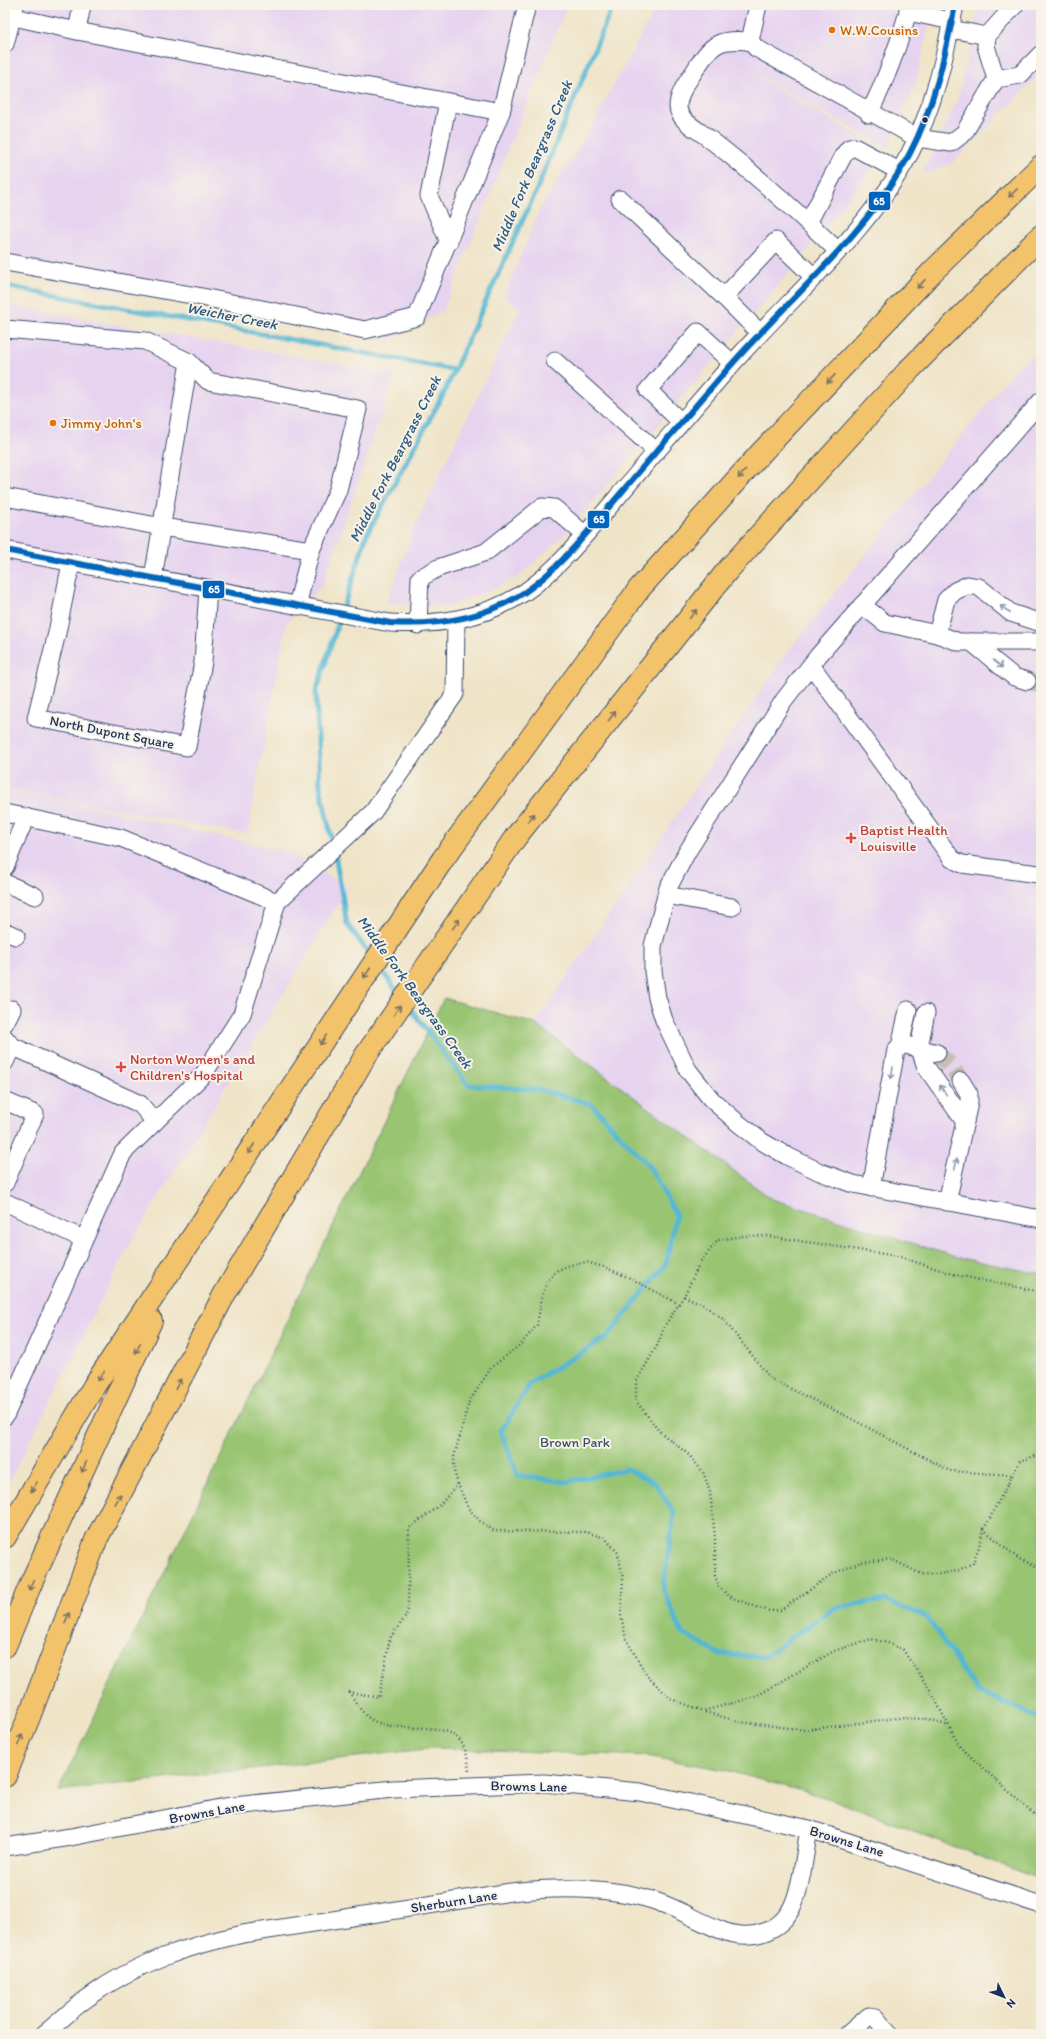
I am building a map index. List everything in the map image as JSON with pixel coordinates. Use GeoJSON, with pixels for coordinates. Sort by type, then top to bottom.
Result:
{"type":"FeatureCollection","features":[{"type":"Feature","properties":{"kind":"highway"},"geometry":{"type":"LineString","coordinates":[[5,1537],[94,1386],[404,918],[444,859],[639,589],[760,455],[933,271],[1041,166]]}},
{"type":"Feature","properties":{"kind":"highway"},"geometry":{"type":"LineString","coordinates":[[5,1776],[96,1540],[224,1295],[375,1042],[515,838],[727,571],[910,370],[1041,236]]}},
{"type":"Feature","properties":{"kind":"highway"},"geometry":{"type":"LineString","coordinates":[[5,1646],[112,1404],[185,1250]]}},
{"type":"Feature","properties":{"kind":"street"},"geometry":{"type":"LineString","coordinates":[[77,31],[82,5]]}},
{"type":"Feature","properties":{"kind":"street"},"geometry":{"type":"LineString","coordinates":[[5,262],[190,295],[365,330],[417,317],[501,112],[527,5]]}},
{"type":"Feature","properties":{"kind":"street"},"geometry":{"type":"LineString","coordinates":[[750,41],[758,5]]}},
{"type":"Feature","properties":{"kind":"street"},"geometry":{"type":"LineString","coordinates":[[838,251],[808,223],[724,151],[686,122],[678,109],[681,93],[707,52],[715,45],[732,40],[750,41],[756,48],[870,114],[916,138],[951,143],[964,133],[996,79],[986,46],[987,36],[1015,5]]}},
{"type":"Feature","properties":{"kind":"street"},"geometry":{"type":"LineString","coordinates":[[870,114],[892,64],[908,8],[952,18],[987,36]]}},
{"type":"Feature","properties":{"kind":"street"},"geometry":{"type":"LineString","coordinates":[[5,44],[11,12],[77,31],[501,112]]}},
{"type":"Feature","properties":{"kind":"street"},"geometry":{"type":"LineString","coordinates":[[5,550],[390,623],[418,625],[456,620],[500,606],[525,592],[552,570],[585,535],[732,363],[838,251],[869,215],[899,171],[930,106],[952,18]]}},
{"type":"Feature","properties":{"kind":"street"},"geometry":{"type":"LineString","coordinates":[[996,79],[1020,75],[1041,54]]}},
{"type":"Feature","properties":{"kind":"street"},"geometry":{"type":"LineString","coordinates":[[448,102],[429,196],[449,242]]}},
{"type":"Feature","properties":{"kind":"street"},"geometry":{"type":"LineString","coordinates":[[808,223],[843,156],[849,148],[854,147],[899,171]]}},
{"type":"Feature","properties":{"kind":"street"},"geometry":{"type":"LineString","coordinates":[[620,199],[760,333]]}},
{"type":"Feature","properties":{"kind":"street"},"geometry":{"type":"LineString","coordinates":[[724,297],[776,241],[813,276]]}},
{"type":"Feature","properties":{"kind":"street"},"geometry":{"type":"LineString","coordinates":[[5,329],[145,341],[189,362],[208,381],[358,409],[338,490],[311,550],[297,606]]}},
{"type":"Feature","properties":{"kind":"street"},"geometry":{"type":"LineString","coordinates":[[681,422],[648,390],[698,332],[732,363]]}},
{"type":"Feature","properties":{"kind":"street"},"geometry":{"type":"LineString","coordinates":[[555,361],[656,451]]}},
{"type":"Feature","properties":{"kind":"street"},"geometry":{"type":"LineString","coordinates":[[153,578],[189,362]]}},
{"type":"Feature","properties":{"kind":"street"},"geometry":{"type":"LineString","coordinates":[[1041,401],[862,605],[784,700],[687,852],[666,894],[653,946],[653,971],[657,998],[664,1020],[688,1070],[711,1099],[761,1141],[820,1172],[853,1184],[1041,1219]]}},
{"type":"Feature","properties":{"kind":"street"},"geometry":{"type":"LineString","coordinates":[[5,497],[162,527],[311,550]]}},
{"type":"Feature","properties":{"kind":"street"},"geometry":{"type":"LineString","coordinates":[[418,625],[420,578],[438,568],[486,552],[542,507],[554,508],[585,535]]}},
{"type":"Feature","properties":{"kind":"street","name":"North Dupont Square"},"geometry":{"type":"LineString","coordinates":[[72,563],[57,633],[36,718],[187,747],[203,662],[208,589]]}},
{"type":"Feature","properties":{"kind":"street"},"geometry":{"type":"LineString","coordinates":[[937,634],[946,600],[955,591],[968,585],[979,587],[1011,613],[1041,623]]}},
{"type":"Feature","properties":{"kind":"street"},"geometry":{"type":"LineString","coordinates":[[862,605],[884,623],[937,634],[959,642],[1040,642]]}},
{"type":"Feature","properties":{"kind":"street"},"geometry":{"type":"LineString","coordinates":[[5,1416],[123,1153],[203,1075],[242,1014],[277,902],[373,812],[455,694],[456,620]]}},
{"type":"Feature","properties":{"kind":"street"},"geometry":{"type":"LineString","coordinates":[[971,642],[1014,677],[1027,681]]}},
{"type":"Feature","properties":{"kind":"street"},"geometry":{"type":"LineString","coordinates":[[811,666],[952,859],[962,864],[1038,874]]}},
{"type":"Feature","properties":{"kind":"street"},"geometry":{"type":"LineString","coordinates":[[5,813],[121,838],[277,902]]}},
{"type":"Feature","properties":{"kind":"street"},"geometry":{"type":"LineString","coordinates":[[5,868],[26,817]]}},
{"type":"Feature","properties":{"kind":"street"},"geometry":{"type":"LineString","coordinates":[[5,883],[35,896]]}},
{"type":"Feature","properties":{"kind":"street"},"geometry":{"type":"LineString","coordinates":[[666,894],[732,907]]}},
{"type":"Feature","properties":{"kind":"street"},"geometry":{"type":"LineString","coordinates":[[900,1047],[908,1010]]}},
{"type":"Feature","properties":{"kind":"street"},"geometry":{"type":"LineString","coordinates":[[926,1013],[918,1047],[926,1067],[965,1122]]}},
{"type":"Feature","properties":{"kind":"street"},"geometry":{"type":"LineString","coordinates":[[5,1062],[9,1042],[140,1104],[155,1122]]}},
{"type":"Feature","properties":{"kind":"street"},"geometry":{"type":"LineString","coordinates":[[871,1188],[896,1050],[902,1044],[937,1053]]}},
{"type":"Feature","properties":{"kind":"street"},"geometry":{"type":"LineString","coordinates":[[947,1202],[969,1103],[968,1094],[961,1082]]}},
{"type":"Feature","properties":{"kind":"street"},"geometry":{"type":"LineString","coordinates":[[5,1101],[35,1114],[5,1183]]}},
{"type":"Feature","properties":{"kind":"street"},"geometry":{"type":"LineString","coordinates":[[5,1202],[84,1239]]}},
{"type":"Feature","properties":{"kind":"street","name":"Browns Lane"},"geometry":{"type":"LineString","coordinates":[[5,1847],[70,1837],[225,1807],[393,1789],[544,1783],[640,1792],[808,1829],[1041,1905]]}},
{"type":"Feature","properties":{"kind":"street","name":"Sherburn Lane"},"geometry":{"type":"LineString","coordinates":[[44,2034],[89,1996],[133,1970],[168,1954],[202,1943],[243,1934],[511,1892],[538,1889],[596,1890],[628,1894],[680,1910],[718,1929],[739,1936],[754,1936],[769,1931],[779,1924],[787,1915],[796,1898],[808,1829]]}},
{"type":"Feature","properties":{"kind":"street"},"geometry":{"type":"LineString","coordinates":[[848,2034],[869,2016],[875,2017],[889,2034]]}},
{"type":"Feature","properties":{"kind":"path"},"geometry":{"type":"LineString","coordinates":[[1041,1292],[956,1275],[897,1256],[768,1236],[742,1236],[718,1240],[701,1261],[684,1296],[666,1325],[658,1344],[636,1382],[636,1401],[659,1431],[689,1455],[703,1472],[710,1492],[715,1538],[715,1576],[719,1587],[730,1597],[769,1611],[781,1610],[832,1574],[861,1562],[891,1559],[920,1574],[939,1574],[957,1571],[973,1563],[980,1547],[983,1529],[1020,1461],[1041,1454]]}},
{"type":"Feature","properties":{"kind":"path"},"geometry":{"type":"LineString","coordinates":[[679,1304],[630,1278],[604,1267],[586,1262],[570,1265],[556,1271],[547,1282],[542,1296],[537,1325],[521,1344],[491,1368],[469,1402],[454,1457],[454,1471],[468,1508],[480,1521],[494,1531],[586,1532],[606,1538],[618,1553],[623,1578],[621,1615],[626,1638],[647,1676],[671,1699],[740,1722],[805,1730],[897,1718],[930,1719],[948,1726]]}},
{"type":"Feature","properties":{"kind":"path"},"geometry":{"type":"LineString","coordinates":[[684,1296],[702,1304],[723,1318],[771,1379],[848,1417],[950,1471],[1012,1475]]}},
{"type":"Feature","properties":{"kind":"path"},"geometry":{"type":"LineString","coordinates":[[458,1484],[439,1506],[410,1528],[408,1609],[406,1616],[390,1638],[379,1697],[349,1692],[361,1710],[374,1721],[398,1728],[442,1729],[455,1736],[464,1745],[468,1757],[470,1786]]}},
{"type":"Feature","properties":{"kind":"path"},"geometry":{"type":"LineString","coordinates":[[983,1529],[1019,1559],[1041,1568]]}},
{"type":"Feature","properties":{"kind":"path"},"geometry":{"type":"LineString","coordinates":[[704,1711],[755,1697],[834,1651],[871,1639],[888,1643],[903,1650],[930,1690],[960,1747],[1030,1811],[1041,1819]]}},
{"type":"Feature","properties":{"kind":"shaded area"},"geometry":{"type":"Polygon","coordinates":[[[5,5],[80,5],[75,29],[5,15],[5,5]]]}},
{"type":"Feature","properties":{"kind":"shaded area"},"geometry":{"type":"Polygon","coordinates":[[[85,5],[567,5],[443,311],[391,339],[5,271],[5,19],[78,33],[85,5]]]}},
{"type":"Feature","properties":{"kind":"shaded area"},"geometry":{"type":"Polygon","coordinates":[[[657,5],[748,5],[733,62],[885,152],[788,274],[563,536],[517,578],[447,607],[387,603],[414,527],[520,309],[504,297],[539,211],[593,124],[657,5]]]}},
{"type":"Feature","properties":{"kind":"shaded area"},"geometry":{"type":"Polygon","coordinates":[[[749,5],[933,5],[917,79],[888,148],[734,62],[749,5]]]}},
{"type":"Feature","properties":{"kind":"shaded area"},"geometry":{"type":"Polygon","coordinates":[[[979,5],[1041,5],[1041,73],[952,163],[922,174],[958,99],[979,5]]]}},
{"type":"Feature","properties":{"kind":"shaded area"},"geometry":{"type":"Polygon","coordinates":[[[5,305],[395,374],[323,584],[287,622],[247,834],[5,789],[5,305]]]}},
{"type":"Feature","properties":{"kind":"shaded area","name":"Baptist Health Louisville"},"geometry":{"type":"Polygon","coordinates":[[[1041,348],[1041,1274],[956,1257],[772,1199],[535,1024],[788,651],[1012,373],[1041,348]]]}},
{"type":"Feature","properties":{"kind":"shaded area","name":"Norton Women's and Children's Hospital"},"geometry":{"type":"Polygon","coordinates":[[[5,791],[102,809],[288,852],[348,888],[128,1247],[5,1490],[5,791]]]}},
{"type":"Feature","properties":{"kind":"green space","name":"Brown Park"},"geometry":{"type":"Polygon","coordinates":[[[444,998],[535,1024],[772,1199],[956,1257],[1041,1274],[1041,1880],[831,1799],[725,1770],[646,1756],[435,1748],[58,1791],[444,998]]]}},
{"type":"Feature","properties":{"kind":"waterway","name":"Middle Fork Beargrass Creek"},"geometry":{"type":"LineString","coordinates":[[333,846],[320,786],[316,692],[367,534],[444,393],[536,191],[613,5]]}},
{"type":"Feature","properties":{"kind":"waterway","name":"Weicher Creek"},"geometry":{"type":"LineString","coordinates":[[5,286],[454,370]]}},
{"type":"Feature","properties":{"kind":"waterway","name":"Middle Fork Beargrass Creek"},"geometry":{"type":"LineString","coordinates":[[335,854],[347,924],[371,956]]}},
{"type":"Feature","properties":{"kind":"waterway","name":"Middle Fork Beargrass Creek"},"geometry":{"type":"LineString","coordinates":[[378,966],[400,995]]}},
{"type":"Feature","properties":{"kind":"waterway","name":"Middle Fork Beargrass Creek"},"geometry":{"type":"LineString","coordinates":[[407,1004],[468,1085],[542,1090],[591,1104],[649,1166],[676,1215],[666,1264],[607,1337],[531,1383],[501,1431],[517,1475],[566,1482],[627,1469],[655,1483],[674,1513],[663,1589],[682,1633],[719,1654],[764,1657],[834,1608],[885,1600],[927,1617],[977,1691],[1041,1718]]}},
{"type":"Feature","properties":{"kind":"tunnel"},"geometry":{"type":"LineString","coordinates":[[1027,681],[1041,684]]}},
{"type":"Feature","properties":{"kind":"tunnel"},"geometry":{"type":"LineString","coordinates":[[937,1053],[951,1066],[961,1081]]}},
{"type":"Feature","properties":{"kind":"transit line","name":"65"},"geometry":{"type":"LineString","coordinates":[[5,550],[390,623],[426,623],[460,619],[493,609],[525,592],[550,572],[573,549],[725,372],[824,267],[871,212],[892,183],[910,153],[926,118],[943,62],[955,5]]}},
{"type":"Feature","properties":{"kind":"place","name":"W.W.Cousins"},"geometry":{"type":"Point","coordinates":[832,30]}},
{"type":"Feature","properties":{"kind":"place","name":"Jimmy John's"},"geometry":{"type":"Point","coordinates":[53,423]}},
{"type":"Feature","properties":{"kind":"place","name":"Baptist Health Louisville"},"geometry":{"type":"Point","coordinates":[851,838]}},
{"type":"Feature","properties":{"kind":"place","name":"Norton Women's and Children's Hospital"},"geometry":{"type":"Point","coordinates":[121,1067]}}]}
